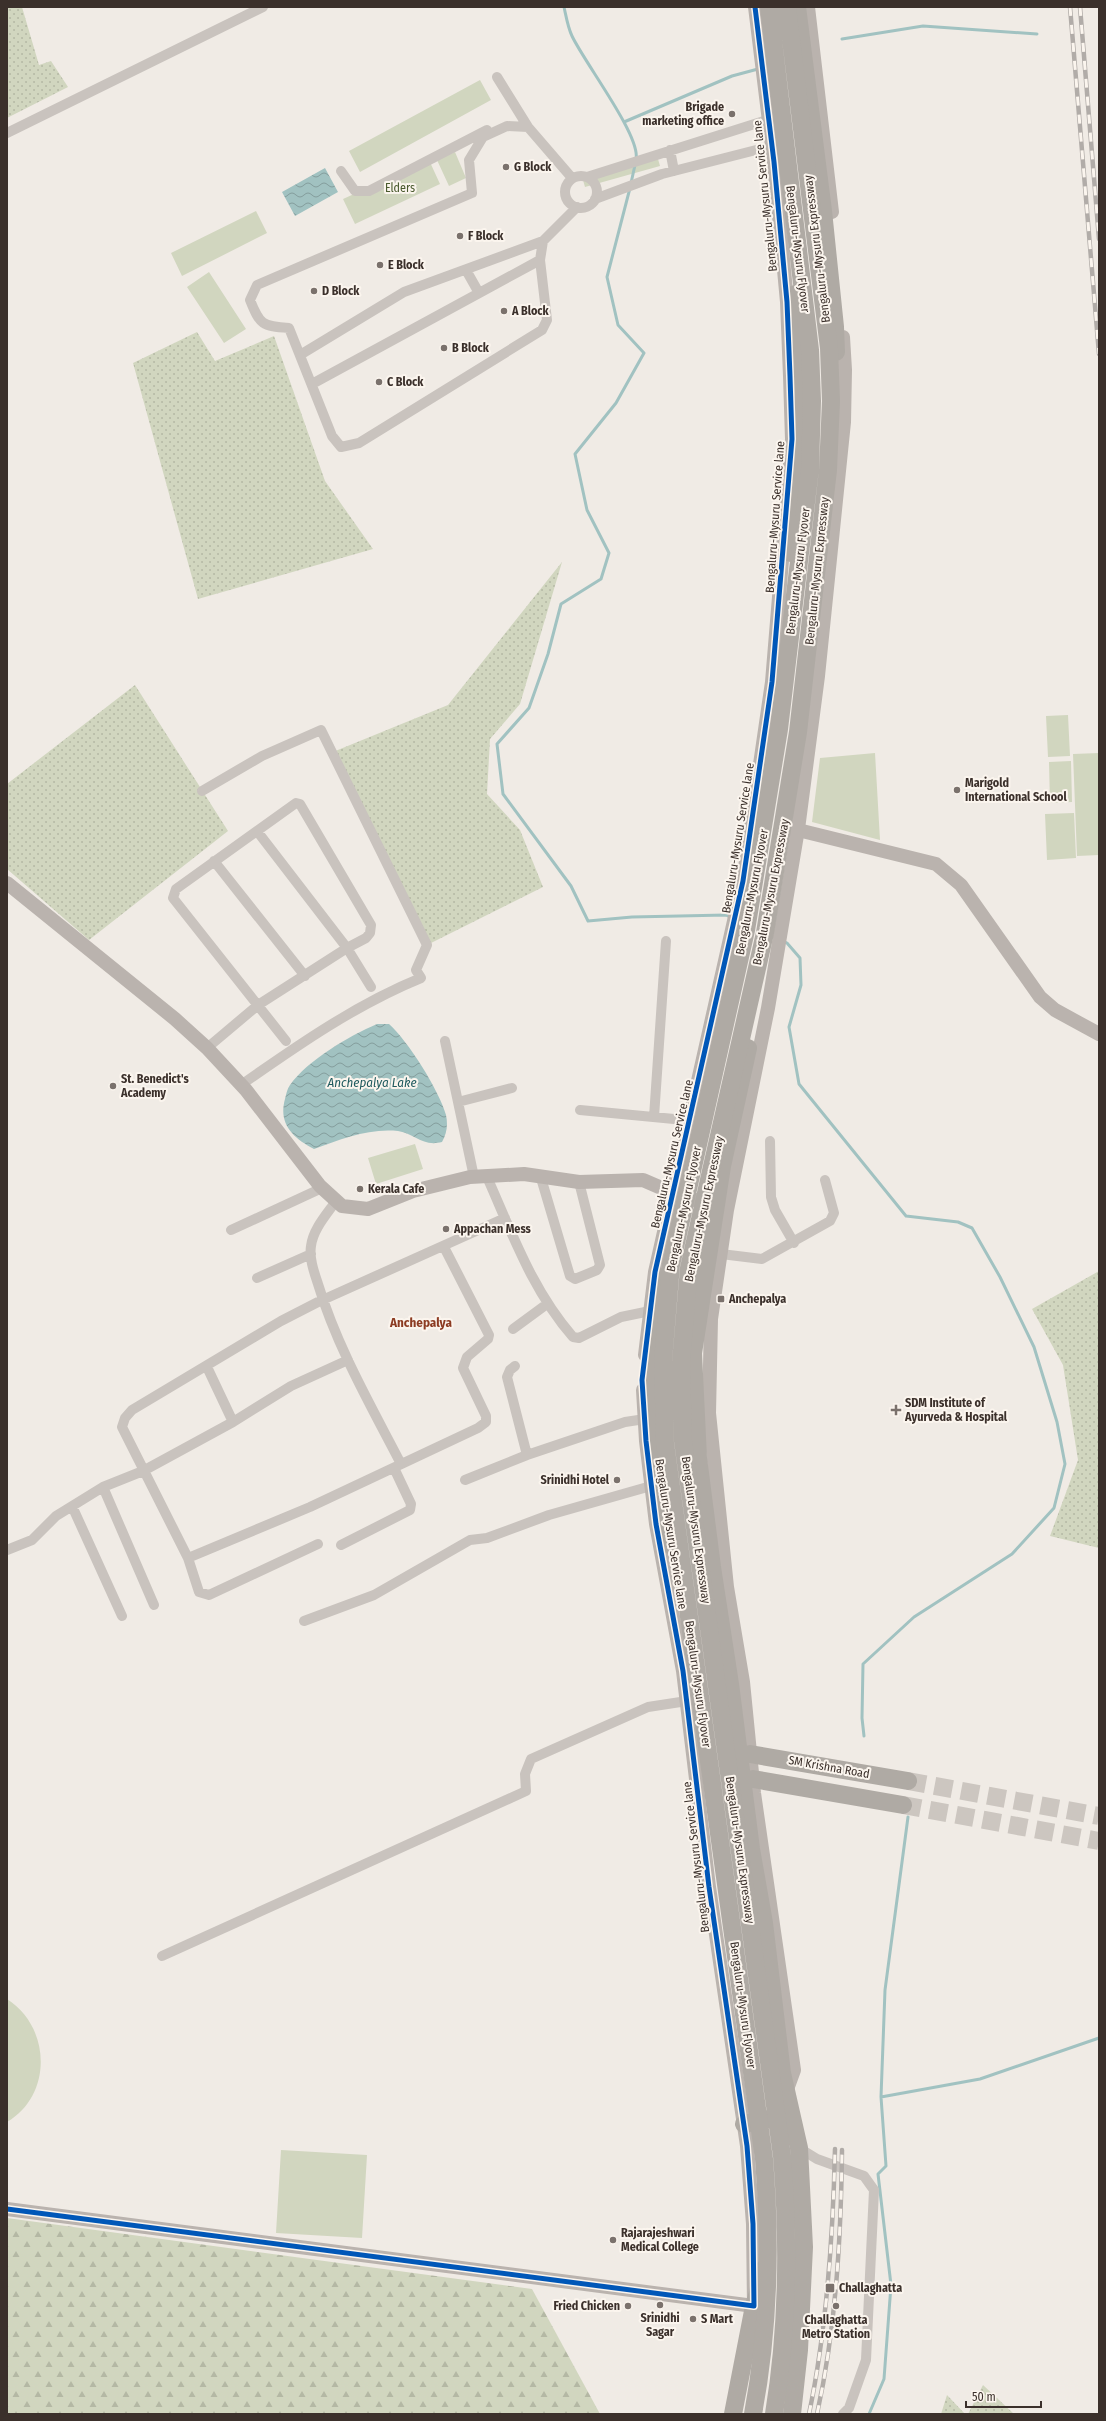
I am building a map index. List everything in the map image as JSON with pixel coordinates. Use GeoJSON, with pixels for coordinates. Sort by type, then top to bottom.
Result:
{"type":"FeatureCollection","features":[{"type":"Feature","properties":{"kind":"highway"},"geometry":{"type":"LineString","coordinates":[[733,2414],[754,2306],[762,2279],[762,2218],[748,2123],[692,1689],[661,1484],[650,1378],[665,1262],[676,1194],[746,881],[771,740],[785,622],[802,432],[802,378],[796,302],[762,7]]}},
{"type":"Feature","properties":{"kind":"highway","name":"Bengaluru-Mysuru Flyover"},"geometry":{"type":"LineString","coordinates":[[753,2414],[765,2333],[768,2298],[768,2228],[764,2159],[665,1443],[662,1389],[664,1332],[671,1265],[746,930],[769,802],[788,664],[810,469],[812,402],[810,350],[769,7]]}},
{"type":"Feature","properties":{"kind":"highway","name":"Bengaluru-Mysuru Expressway"},"geometry":{"type":"LineString","coordinates":[[774,2414],[779,2384],[786,2299],[787,2227],[782,2156],[683,1441],[681,1388],[682,1333],[690,1268],[764,933],[789,797],[806,666],[828,470],[831,401],[829,348],[788,7]]}},
{"type":"Feature","properties":{"kind":"highway","name":"Bengaluru-Mysuru Expressway"},"geometry":{"type":"LineString","coordinates":[[792,2414],[799,2350],[804,2247],[799,2148],[782,2072],[764,1923],[751,1849],[730,1684],[698,1458],[693,1354],[763,1004],[786,880],[794,829],[837,440],[835,327],[829,228],[797,7]]}},
{"type":"Feature","properties":{"kind":"highway"},"geometry":{"type":"LineString","coordinates":[[802,408],[837,409]]}},
{"type":"Feature","properties":{"kind":"highway","name":"SM Krishna Road"},"geometry":{"type":"LineString","coordinates":[[750,1754],[908,1781]]}},
{"type":"Feature","properties":{"kind":"highway","name":"SM Krishna Road"},"geometry":{"type":"LineString","coordinates":[[753,1779],[903,1805]]}},
{"type":"Feature","properties":{"kind":"highway"},"geometry":{"type":"LineString","coordinates":[[748,2123],[792,2114]]}},
{"type":"Feature","properties":{"kind":"street"},"geometry":{"type":"LineString","coordinates":[[7,133],[263,7]]}},
{"type":"Feature","properties":{"kind":"street","name":"Bengaluru-Mysuru Service lane"},"geometry":{"type":"LineString","coordinates":[[746,881],[772,682],[792,439],[787,302],[755,7]]}},
{"type":"Feature","properties":{"kind":"street","name":"Bengaluru-Mysuru Expressway"},"geometry":{"type":"LineString","coordinates":[[794,829],[818,676],[844,422],[845,370],[829,228],[808,7]]}},
{"type":"Feature","properties":{"kind":"street"},"geometry":{"type":"LineString","coordinates":[[497,77],[528,127],[572,178]]}},
{"type":"Feature","properties":{"kind":"street"},"geometry":{"type":"LineString","coordinates":[[767,120],[624,164],[588,177],[572,178],[568,181],[565,191],[568,201],[577,207],[588,206],[595,199],[662,174],[760,149],[771,148]]}},
{"type":"Feature","properties":{"kind":"street"},"geometry":{"type":"LineString","coordinates":[[341,171],[355,191],[369,191],[502,122],[507,126]]}},
{"type":"Feature","properties":{"kind":"street"},"geometry":{"type":"LineString","coordinates":[[528,127],[507,126],[483,137],[469,160],[472,193],[257,285],[250,300],[257,319],[267,327],[289,328],[332,436],[341,447],[359,443],[542,330],[547,320],[540,260],[543,241]]}},
{"type":"Feature","properties":{"kind":"street"},"geometry":{"type":"LineString","coordinates":[[670,150],[674,171]]}},
{"type":"Feature","properties":{"kind":"street"},"geometry":{"type":"LineString","coordinates":[[588,177],[592,180],[597,189],[595,199]]}},
{"type":"Feature","properties":{"kind":"street"},"geometry":{"type":"LineString","coordinates":[[300,355],[404,292],[543,241],[577,207]]}},
{"type":"Feature","properties":{"kind":"street"},"geometry":{"type":"LineString","coordinates":[[312,384],[540,260]]}},
{"type":"Feature","properties":{"kind":"street"},"geometry":{"type":"LineString","coordinates":[[466,270],[479,293]]}},
{"type":"Feature","properties":{"kind":"street"},"geometry":{"type":"LineString","coordinates":[[202,791],[262,756],[321,730],[427,945],[416,970],[422,978],[375,1000],[294,1048],[241,1085]]}},
{"type":"Feature","properties":{"kind":"street"},"geometry":{"type":"LineString","coordinates":[[207,1048],[258,1005],[305,976],[346,948],[366,938],[370,933],[371,925],[300,804],[295,803],[176,889],[173,898],[258,1005],[286,1041]]}},
{"type":"Feature","properties":{"kind":"street"},"geometry":{"type":"LineString","coordinates":[[794,829],[936,864],[961,885],[1040,997],[1055,1010],[1099,1034]]}},
{"type":"Feature","properties":{"kind":"street"},"geometry":{"type":"LineString","coordinates":[[257,831],[346,948],[371,987]]}},
{"type":"Feature","properties":{"kind":"street"},"geometry":{"type":"LineString","coordinates":[[214,861],[305,976]]}},
{"type":"Feature","properties":{"kind":"street"},"geometry":{"type":"LineString","coordinates":[[7,883],[175,1019],[207,1048],[241,1085],[322,1188],[342,1206],[368,1209],[412,1191],[480,1177],[524,1174],[541,1178],[579,1182],[643,1180],[676,1194],[721,1208]]}},
{"type":"Feature","properties":{"kind":"street"},"geometry":{"type":"LineString","coordinates":[[654,1117],[666,941]]}},
{"type":"Feature","properties":{"kind":"street"},"geometry":{"type":"LineString","coordinates":[[445,1041],[458,1102],[480,1177],[505,1218],[522,1260],[547,1304],[572,1336],[577,1338],[621,1317],[650,1311]]}},
{"type":"Feature","properties":{"kind":"street"},"geometry":{"type":"LineString","coordinates":[[458,1102],[512,1088]]}},
{"type":"Feature","properties":{"kind":"street"},"geometry":{"type":"LineString","coordinates":[[580,1110],[693,1121]]}},
{"type":"Feature","properties":{"kind":"street"},"geometry":{"type":"LineString","coordinates":[[770,1141],[771,1197],[775,1210],[794,1243]]}},
{"type":"Feature","properties":{"kind":"street"},"geometry":{"type":"LineString","coordinates":[[541,1178],[570,1276],[575,1279],[597,1270],[600,1265],[579,1182]]}},
{"type":"Feature","properties":{"kind":"street"},"geometry":{"type":"LineString","coordinates":[[721,1254],[762,1259],[794,1243],[830,1221],[833,1217],[825,1180]]}},
{"type":"Feature","properties":{"kind":"street"},"geometry":{"type":"LineString","coordinates":[[231,1230],[322,1188]]}},
{"type":"Feature","properties":{"kind":"street","name":"Bengaluru-Mysuru Service lane"},"geometry":{"type":"LineString","coordinates":[[676,1194],[655,1272],[642,1380],[645,1419],[656,1524],[679,1646],[687,1701],[715,1930],[748,2123]]}},
{"type":"Feature","properties":{"kind":"street"},"geometry":{"type":"LineString","coordinates":[[336,1201],[312,1239],[311,1254],[323,1300],[348,1360],[398,1466],[411,1504],[410,1510],[341,1544]]}},
{"type":"Feature","properties":{"kind":"street","name":"Bengaluru-Mysuru Expressway"},"geometry":{"type":"LineString","coordinates":[[721,1208],[721,1254],[711,1319],[709,1413],[727,1587],[743,1682],[753,1779],[794,2070],[786,2092]]}},
{"type":"Feature","properties":{"kind":"street"},"geometry":{"type":"LineString","coordinates":[[318,1544],[206,1596],[199,1592],[188,1558],[122,1427],[124,1418],[132,1410],[207,1367],[281,1321],[323,1300],[444,1247],[505,1218]]}},
{"type":"Feature","properties":{"kind":"street"},"geometry":{"type":"LineString","coordinates":[[188,1558],[310,1507],[478,1428],[486,1422],[486,1416],[463,1368],[467,1356],[488,1339],[489,1335],[444,1247]]}},
{"type":"Feature","properties":{"kind":"street"},"geometry":{"type":"LineString","coordinates":[[257,1278],[311,1254]]}},
{"type":"Feature","properties":{"kind":"street"},"geometry":{"type":"LineString","coordinates":[[513,1329],[547,1304]]}},
{"type":"Feature","properties":{"kind":"street"},"geometry":{"type":"LineString","coordinates":[[7,1550],[32,1540],[56,1516],[103,1487],[143,1471],[233,1422],[291,1386],[348,1360]]}},
{"type":"Feature","properties":{"kind":"street"},"geometry":{"type":"LineString","coordinates":[[515,1366],[510,1370],[507,1377],[527,1455]]}},
{"type":"Feature","properties":{"kind":"street"},"geometry":{"type":"LineString","coordinates":[[207,1367],[233,1422]]}},
{"type":"Feature","properties":{"kind":"street"},"geometry":{"type":"LineString","coordinates":[[466,1480],[527,1455],[624,1422],[645,1419]]}},
{"type":"Feature","properties":{"kind":"street"},"geometry":{"type":"LineString","coordinates":[[304,1622],[374,1595],[470,1540],[488,1538],[549,1515],[651,1486]]}},
{"type":"Feature","properties":{"kind":"street"},"geometry":{"type":"LineString","coordinates":[[103,1487],[154,1605]]}},
{"type":"Feature","properties":{"kind":"street"},"geometry":{"type":"LineString","coordinates":[[72,1506],[122,1616]]}},
{"type":"Feature","properties":{"kind":"street"},"geometry":{"type":"LineString","coordinates":[[162,1956],[526,1791],[525,1774],[531,1759],[648,1707],[687,1701]]}},
{"type":"Feature","properties":{"kind":"street"},"geometry":{"type":"LineString","coordinates":[[799,2148],[817,2159],[864,2176],[874,2190],[866,2360],[849,2408],[843,2414]]}},
{"type":"Feature","properties":{"kind":"street"},"geometry":{"type":"LineString","coordinates":[[7,2209],[754,2306]]}},
{"type":"Feature","properties":{"kind":"green space"},"geometry":{"type":"Polygon","coordinates":[[[7,7],[22,7],[39,65],[51,61],[68,87],[7,118],[7,7]]]}},
{"type":"Feature","properties":{"kind":"green space"},"geometry":{"type":"Polygon","coordinates":[[[480,80],[491,100],[360,172],[349,151],[480,80]]]}},
{"type":"Feature","properties":{"kind":"green space"},"geometry":{"type":"Polygon","coordinates":[[[455,152],[466,178],[449,186],[437,160],[455,152]]]}},
{"type":"Feature","properties":{"kind":"green space"},"geometry":{"type":"Polygon","coordinates":[[[658,159],[660,166],[585,187],[583,180],[658,159]]]}},
{"type":"Feature","properties":{"kind":"green space","name":"Elders"},"geometry":{"type":"Polygon","coordinates":[[[429,160],[440,184],[355,224],[343,199],[429,160]]]}},
{"type":"Feature","properties":{"kind":"green space"},"geometry":{"type":"Polygon","coordinates":[[[256,211],[267,233],[182,276],[171,253],[256,211]]]}},
{"type":"Feature","properties":{"kind":"green space"},"geometry":{"type":"Polygon","coordinates":[[[209,272],[246,329],[224,343],[187,287],[209,272]]]}},
{"type":"Feature","properties":{"kind":"green space"},"geometry":{"type":"Polygon","coordinates":[[[197,332],[215,361],[274,336],[325,481],[373,549],[198,599],[133,363],[197,332]]]}},
{"type":"Feature","properties":{"kind":"green space"},"geometry":{"type":"Polygon","coordinates":[[[562,562],[520,704],[490,739],[487,794],[520,830],[543,887],[429,944],[328,754],[448,705],[562,562]]]}},
{"type":"Feature","properties":{"kind":"green space"},"geometry":{"type":"Polygon","coordinates":[[[135,685],[228,831],[89,940],[7,869],[7,784],[135,685]]]}},
{"type":"Feature","properties":{"kind":"green space"},"geometry":{"type":"Polygon","coordinates":[[[1068,715],[1070,756],[1048,757],[1046,716],[1068,715]]]}},
{"type":"Feature","properties":{"kind":"green space"},"geometry":{"type":"Polygon","coordinates":[[[875,753],[880,840],[812,822],[820,758],[875,753]]]}},
{"type":"Feature","properties":{"kind":"green space"},"geometry":{"type":"Polygon","coordinates":[[[1099,753],[1099,855],[1077,856],[1073,754],[1099,753]]]}},
{"type":"Feature","properties":{"kind":"green space"},"geometry":{"type":"Polygon","coordinates":[[[1071,761],[1072,802],[1050,803],[1049,762],[1071,761]]]}},
{"type":"Feature","properties":{"kind":"green space"},"geometry":{"type":"Polygon","coordinates":[[[1074,813],[1076,858],[1047,860],[1045,814],[1074,813]]]}},
{"type":"Feature","properties":{"kind":"green space"},"geometry":{"type":"Polygon","coordinates":[[[415,1144],[423,1169],[376,1184],[368,1158],[415,1144]]]}},
{"type":"Feature","properties":{"kind":"green space"},"geometry":{"type":"Polygon","coordinates":[[[1099,1271],[1099,1548],[1050,1536],[1078,1460],[1063,1365],[1032,1309],[1099,1271]]]}},
{"type":"Feature","properties":{"kind":"green space"},"geometry":{"type":"Polygon","coordinates":[[[7,1999],[22,2011],[32,2026],[38,2043],[41,2061],[39,2079],[33,2095],[22,2110],[7,2122],[7,1999]]]}},
{"type":"Feature","properties":{"kind":"green space"},"geometry":{"type":"Polygon","coordinates":[[[281,2150],[367,2155],[362,2238],[276,2233],[281,2150]]]}},
{"type":"Feature","properties":{"kind":"green space"},"geometry":{"type":"Polygon","coordinates":[[[7,2218],[532,2289],[600,2414],[7,2414],[7,2218]]]}},
{"type":"Feature","properties":{"kind":"green space"},"geometry":{"type":"Polygon","coordinates":[[[983,2385],[1014,2414],[968,2414],[983,2385]]]}},
{"type":"Feature","properties":{"kind":"green space"},"geometry":{"type":"Polygon","coordinates":[[[947,2395],[965,2414],[941,2414],[947,2395]]]}},
{"type":"Feature","properties":{"kind":"water"},"geometry":{"type":"Polygon","coordinates":[[[325,168],[338,192],[295,216],[282,192],[325,168]]]}},
{"type":"Feature","properties":{"kind":"water","name":"Anchepalya Lake"},"geometry":{"type":"Polygon","coordinates":[[[377,1024],[389,1024],[405,1042],[422,1066],[437,1093],[446,1115],[447,1129],[444,1139],[442,1142],[429,1143],[398,1131],[376,1131],[355,1135],[314,1149],[306,1145],[294,1135],[286,1123],[283,1108],[288,1088],[307,1067],[318,1058],[354,1035],[377,1024]]]}},
{"type":"Feature","properties":{"kind":"waterway"},"geometry":{"type":"LineString","coordinates":[[564,7],[568,26],[578,48],[630,134],[635,148],[636,159]]}},
{"type":"Feature","properties":{"kind":"waterway"},"geometry":{"type":"LineString","coordinates":[[842,39],[923,26],[1037,34]]}},
{"type":"Feature","properties":{"kind":"waterway"},"geometry":{"type":"LineString","coordinates":[[624,122],[732,76],[758,69]]}},
{"type":"Feature","properties":{"kind":"waterway"},"geometry":{"type":"LineString","coordinates":[[631,183],[635,165]]}},
{"type":"Feature","properties":{"kind":"waterway"},"geometry":{"type":"LineString","coordinates":[[630,188],[607,277],[618,325],[644,353],[616,403],[575,454],[587,510],[609,553],[601,579],[561,604],[548,654],[529,708],[497,744],[503,794],[571,886],[588,921],[632,917],[726,915],[730,917]]}},
{"type":"Feature","properties":{"kind":"waterway"},"geometry":{"type":"LineString","coordinates":[[783,941],[787,943],[800,958],[801,985],[789,1027],[799,1084],[906,1216],[958,1222],[972,1228],[1000,1277],[1034,1347],[1057,1422],[1065,1464],[1054,1508],[1012,1554],[914,1617],[863,1664],[862,1718],[864,1736]]}},
{"type":"Feature","properties":{"kind":"waterway"},"geometry":{"type":"LineString","coordinates":[[908,1817],[885,1990],[881,2097],[980,2079],[1099,2038]]}},
{"type":"Feature","properties":{"kind":"waterway"},"geometry":{"type":"LineString","coordinates":[[869,2414],[884,2379],[891,2285],[878,2174],[886,2166],[881,2097]]}},
{"type":"Feature","properties":{"kind":"tunnel"},"geometry":{"type":"LineString","coordinates":[[908,1781],[1099,1816]]}},
{"type":"Feature","properties":{"kind":"tunnel"},"geometry":{"type":"LineString","coordinates":[[903,1805],[1099,1841]]}},
{"type":"Feature","properties":{"kind":"railway"},"geometry":{"type":"LineString","coordinates":[[1070,7],[1099,354]]}},
{"type":"Feature","properties":{"kind":"railway"},"geometry":{"type":"LineString","coordinates":[[1080,7],[1099,239]]}},
{"type":"Feature","properties":{"kind":"railway"},"geometry":{"type":"LineString","coordinates":[[809,2414],[825,2316],[831,2249],[835,2149]]}},
{"type":"Feature","properties":{"kind":"railway"},"geometry":{"type":"LineString","coordinates":[[817,2414],[829,2349],[833,2316],[839,2250],[842,2150]]}},
{"type":"Feature","properties":{"kind":"cycle path"},"geometry":{"type":"LineString","coordinates":[[7,2209],[754,2306],[753,2224],[747,2146],[709,1887],[683,1671],[656,1524],[646,1441],[642,1380],[655,1272],[743,881],[772,682],[792,439],[787,302],[774,162],[755,7]]}},
{"type":"Feature","properties":{"kind":"place","name":"Brigade marketing office"},"geometry":{"type":"Point","coordinates":[732,114]}},
{"type":"Feature","properties":{"kind":"place","name":"G Block"},"geometry":{"type":"Point","coordinates":[506,167]}},
{"type":"Feature","properties":{"kind":"place","name":"F Block"},"geometry":{"type":"Point","coordinates":[460,236]}},
{"type":"Feature","properties":{"kind":"place","name":"E Block"},"geometry":{"type":"Point","coordinates":[380,265]}},
{"type":"Feature","properties":{"kind":"place","name":"D Block"},"geometry":{"type":"Point","coordinates":[314,291]}},
{"type":"Feature","properties":{"kind":"place","name":"A Block"},"geometry":{"type":"Point","coordinates":[504,311]}},
{"type":"Feature","properties":{"kind":"place","name":"B Block"},"geometry":{"type":"Point","coordinates":[444,348]}},
{"type":"Feature","properties":{"kind":"place","name":"C Block"},"geometry":{"type":"Point","coordinates":[379,382]}},
{"type":"Feature","properties":{"kind":"place","name":"Marigold International School"},"geometry":{"type":"Point","coordinates":[957,790]}},
{"type":"Feature","properties":{"kind":"place","name":"St. Benedict's Academy"},"geometry":{"type":"Point","coordinates":[113,1086]}},
{"type":"Feature","properties":{"kind":"place","name":"Kerala Cafe"},"geometry":{"type":"Point","coordinates":[360,1189]}},
{"type":"Feature","properties":{"kind":"place","name":"Appachan Mess"},"geometry":{"type":"Point","coordinates":[446,1229]}},
{"type":"Feature","properties":{"kind":"place","name":"Anchepalya"},"geometry":{"type":"Point","coordinates":[721,1299]}},
{"type":"Feature","properties":{"kind":"place","name":"SDM Institute of Ayurveda & Hospital"},"geometry":{"type":"Point","coordinates":[896,1410]}},
{"type":"Feature","properties":{"kind":"place","name":"Srinidhi Hotel"},"geometry":{"type":"Point","coordinates":[617,1480]}},
{"type":"Feature","properties":{"kind":"place","name":"Rajarajeshwari Medical College"},"geometry":{"type":"Point","coordinates":[613,2240]}},
{"type":"Feature","properties":{"kind":"place","name":"Challaghatta"},"geometry":{"type":"Point","coordinates":[830,2288]}},
{"type":"Feature","properties":{"kind":"place","name":"Srinidhi Sagar"},"geometry":{"type":"Point","coordinates":[660,2305]}},
{"type":"Feature","properties":{"kind":"place","name":"Fried Chicken"},"geometry":{"type":"Point","coordinates":[628,2306]}},
{"type":"Feature","properties":{"kind":"place","name":"Challaghatta Metro Station"},"geometry":{"type":"Point","coordinates":[836,2306]}},
{"type":"Feature","properties":{"kind":"place","name":"S Mart"},"geometry":{"type":"Point","coordinates":[693,2319]}},
{"type":"Feature","properties":{"kind":"district","name":"Anchepalya"},"geometry":{"type":"Point","coordinates":[421,1322]}}]}
